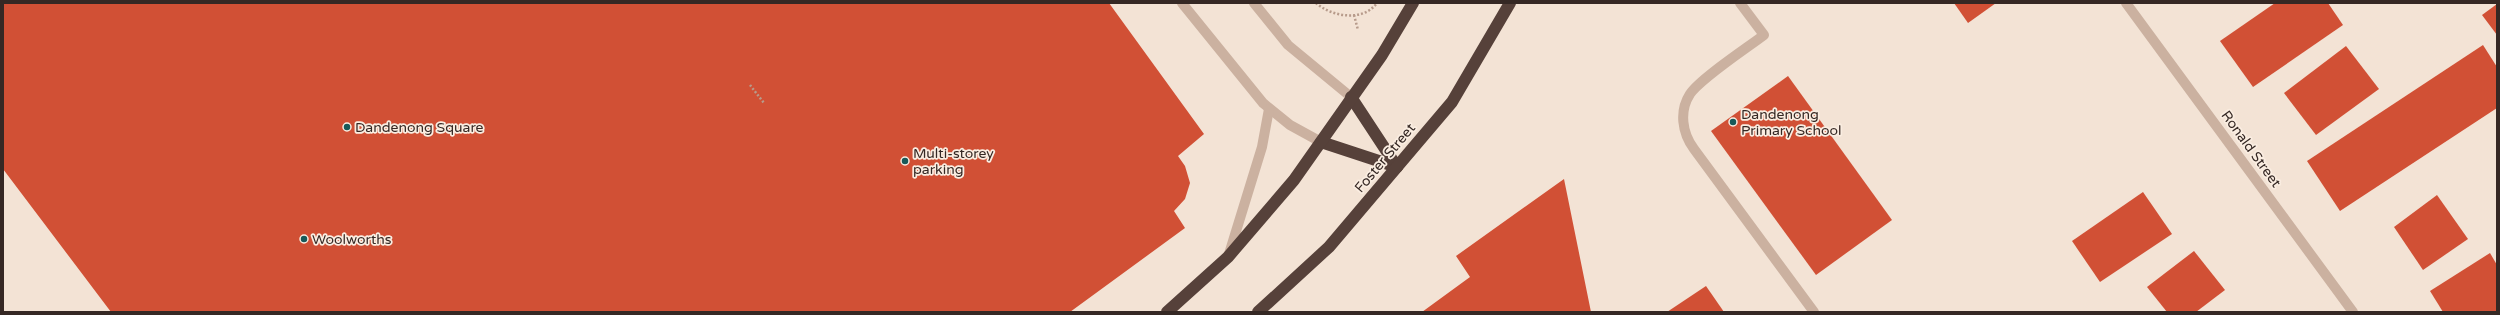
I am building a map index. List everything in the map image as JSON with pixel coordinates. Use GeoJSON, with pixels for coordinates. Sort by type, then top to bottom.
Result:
{"type":"FeatureCollection","features":[{"type":"Feature","properties":{"kind":"highway"},"geometry":{"type":"LineString","coordinates":[[1167,312],[1228,257],[1294,180],[1322,142],[1351,96],[1382,55],[1413,3]]}},
{"type":"Feature","properties":{"kind":"highway","name":"Foster Street"},"geometry":{"type":"LineString","coordinates":[[1258,312],[1329,247],[1452,102],[1510,3]]}},
{"type":"Feature","properties":{"kind":"highway"},"geometry":{"type":"LineString","coordinates":[[1351,96],[1397,167]]}},
{"type":"Feature","properties":{"kind":"highway"},"geometry":{"type":"LineString","coordinates":[[1322,142],[1397,167]]}},
{"type":"Feature","properties":{"kind":"street"},"geometry":{"type":"LineString","coordinates":[[1182,3],[1269,109],[1290,124],[1322,142]]}},
{"type":"Feature","properties":{"kind":"street"},"geometry":{"type":"LineString","coordinates":[[1254,3],[1288,45],[1351,96]]}},
{"type":"Feature","properties":{"kind":"street"},"geometry":{"type":"LineString","coordinates":[[1740,3],[1764,36],[1692,91],[1685,108],[1684,130],[1690,143],[1814,312]]}},
{"type":"Feature","properties":{"kind":"street","name":"Ronald Street"},"geometry":{"type":"LineString","coordinates":[[2126,3],[2353,312]]}},
{"type":"Feature","properties":{"kind":"street"},"geometry":{"type":"LineString","coordinates":[[1228,257],[1262,147],[1269,109]]}},
{"type":"Feature","properties":{"kind":"path"},"geometry":{"type":"LineString","coordinates":[[1316,3],[1333,13],[1354,15],[1371,9],[1377,3]]}},
{"type":"Feature","properties":{"kind":"path"},"geometry":{"type":"LineString","coordinates":[[1354,15],[1358,30]]}},
{"type":"Feature","properties":{"kind":"path"},"geometry":{"type":"LineString","coordinates":[[750,84],[764,103]]}},
{"type":"Feature","properties":{"kind":"building"},"geometry":{"type":"Polygon","coordinates":[[[3,3],[1109,3],[1204,134],[1178,156],[1185,166],[1190,183],[1185,199],[1174,211],[1185,228],[1070,312],[111,312],[3,169],[3,3]]]}},
{"type":"Feature","properties":{"kind":"building"},"geometry":{"type":"Polygon","coordinates":[[[1954,3],[1996,3],[1968,23],[1954,3]]]}},
{"type":"Feature","properties":{"kind":"building"},"geometry":{"type":"Polygon","coordinates":[[[2275,3],[2328,3],[2343,25],[2253,87],[2220,41],[2275,3]]]}},
{"type":"Feature","properties":{"kind":"building"},"geometry":{"type":"Polygon","coordinates":[[[2497,4],[2497,35],[2482,15],[2497,4]]]}},
{"type":"Feature","properties":{"kind":"building"},"geometry":{"type":"Polygon","coordinates":[[[2483,45],[2497,67],[2497,108],[2340,211],[2307,161],[2483,45]]]}},
{"type":"Feature","properties":{"kind":"building"},"geometry":{"type":"Polygon","coordinates":[[[2346,46],[2379,89],[2316,135],[2284,93],[2346,46]]]}},
{"type":"Feature","properties":{"kind":"building"},"geometry":{"type":"Polygon","coordinates":[[[1788,76],[1892,220],[1816,275],[1711,131],[1788,76]]]}},
{"type":"Feature","properties":{"kind":"building"},"geometry":{"type":"Polygon","coordinates":[[[1564,179],[1591,312],[1422,312],[1470,277],[1456,256],[1564,179]]]}},
{"type":"Feature","properties":{"kind":"building"},"geometry":{"type":"Polygon","coordinates":[[[2143,192],[2172,234],[2100,282],[2072,241],[2143,192]]]}},
{"type":"Feature","properties":{"kind":"building"},"geometry":{"type":"Polygon","coordinates":[[[2437,195],[2468,239],[2423,270],[2394,227],[2437,195]]]}},
{"type":"Feature","properties":{"kind":"building"},"geometry":{"type":"Polygon","coordinates":[[[2194,251],[2225,290],[2196,312],[2167,312],[2147,287],[2194,251]]]}},
{"type":"Feature","properties":{"kind":"building"},"geometry":{"type":"Polygon","coordinates":[[[2490,253],[2497,265],[2497,312],[2443,312],[2430,291],[2490,253]]]}},
{"type":"Feature","properties":{"kind":"building"},"geometry":{"type":"Polygon","coordinates":[[[1706,286],[1724,312],[1667,312],[1706,286]]]}},
{"type":"Feature","properties":{"kind":"place","name":"Dandenong Primary School"},"geometry":{"type":"Point","coordinates":[1733,122]}},
{"type":"Feature","properties":{"kind":"place","name":"Dandenong Square"},"geometry":{"type":"Point","coordinates":[347,127]}},
{"type":"Feature","properties":{"kind":"place","name":"Multi-storey parking"},"geometry":{"type":"Point","coordinates":[905,161]}},
{"type":"Feature","properties":{"kind":"place","name":"Woolworths"},"geometry":{"type":"Point","coordinates":[304,239]}}]}
